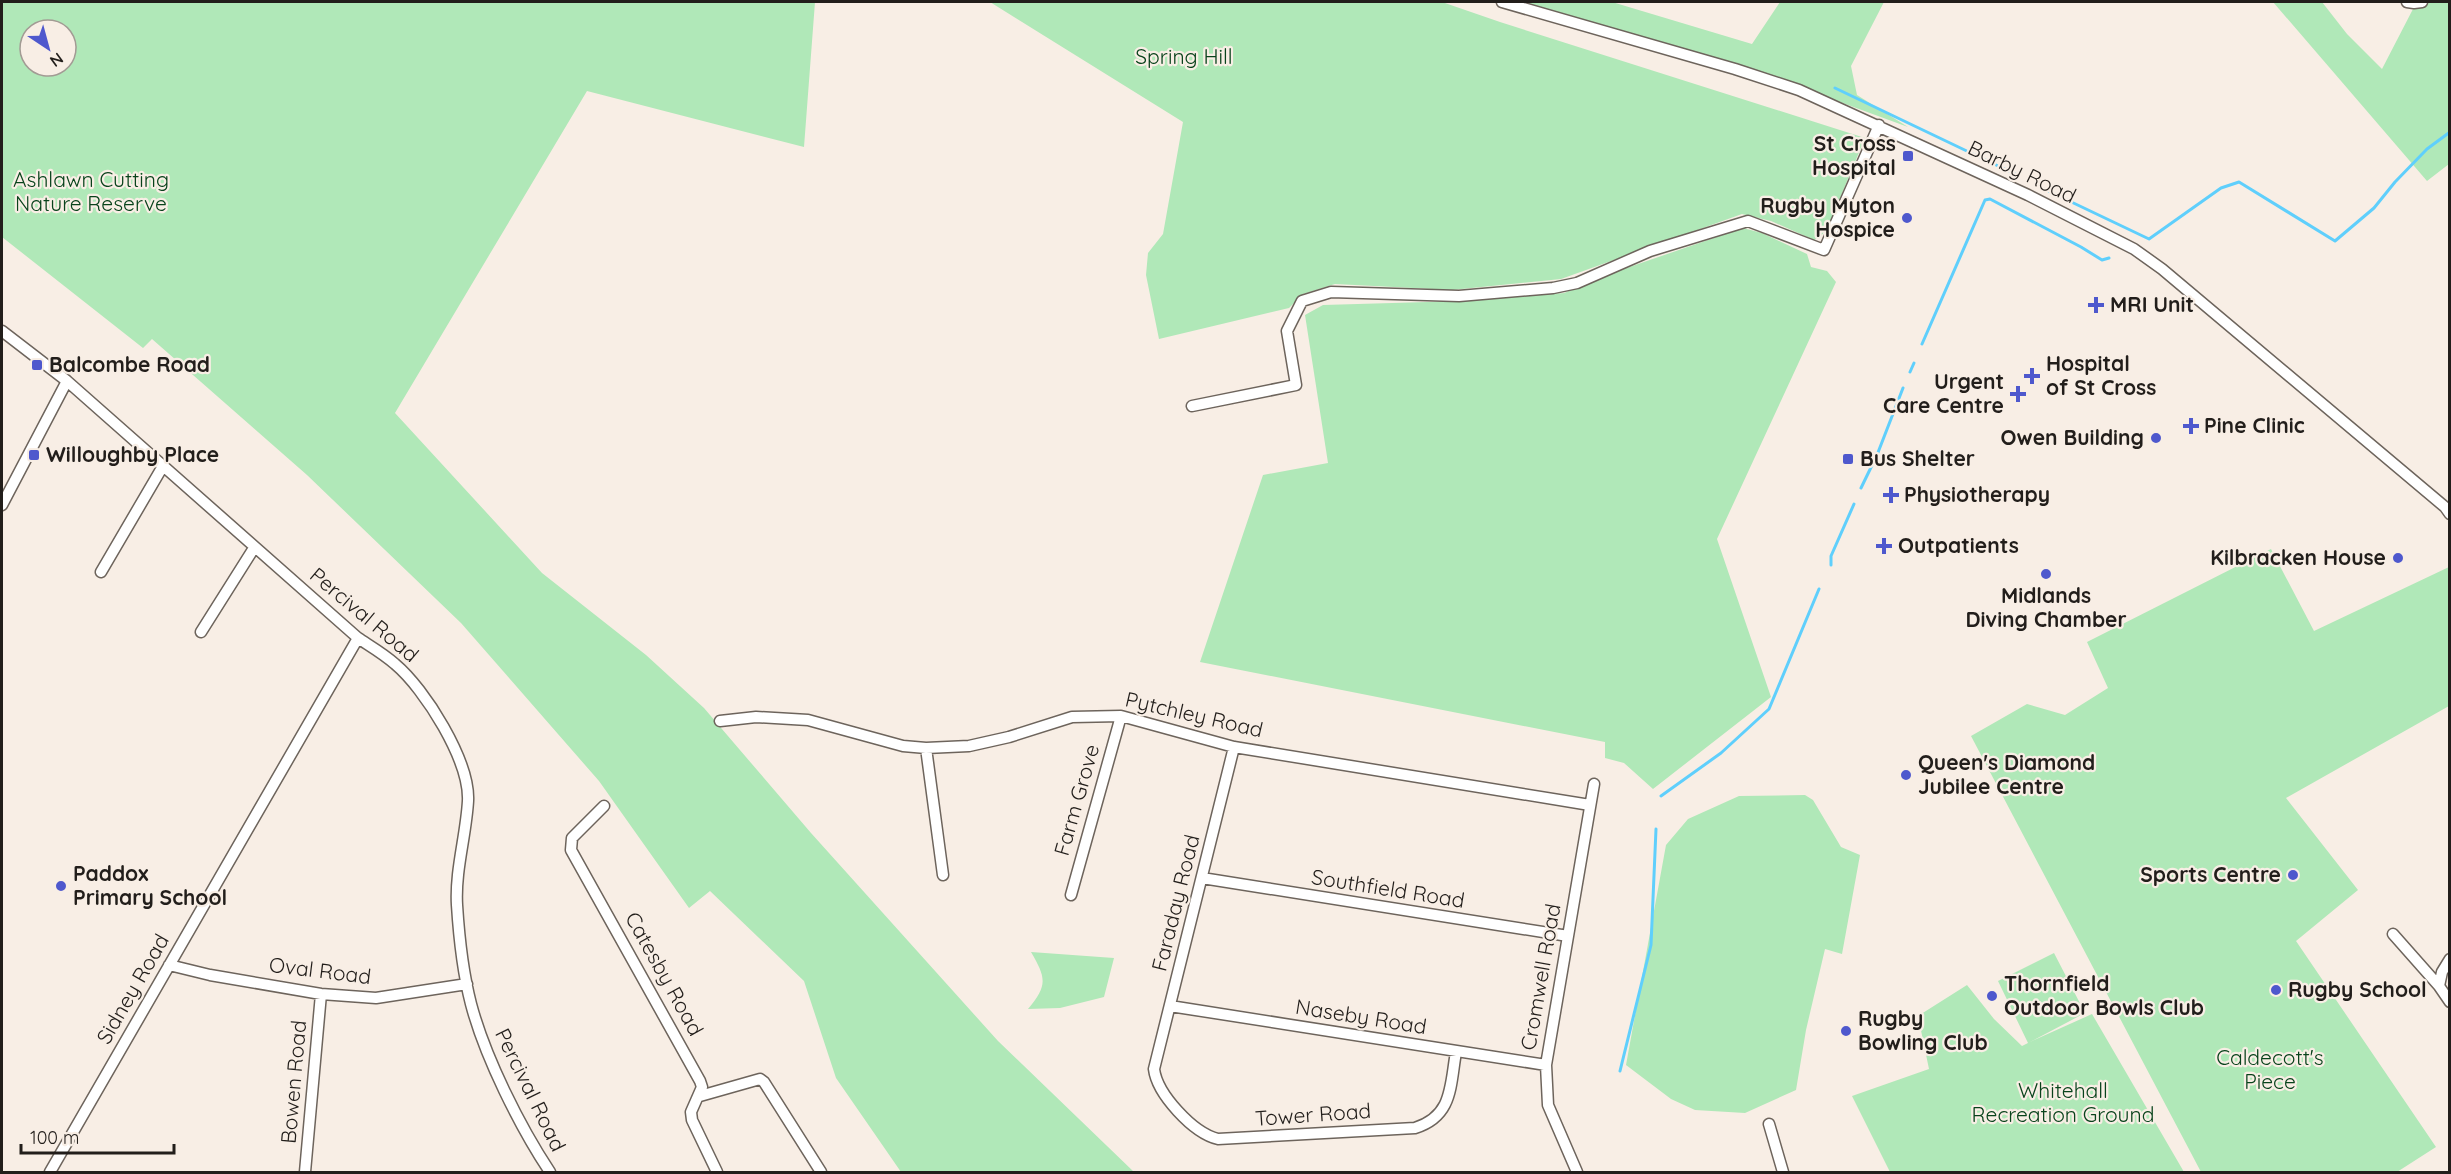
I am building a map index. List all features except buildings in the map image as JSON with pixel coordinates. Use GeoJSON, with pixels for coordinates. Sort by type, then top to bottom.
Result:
{"type":"FeatureCollection","features":[{"type":"Feature","properties":{"kind":"street","name":"Barby Road"},"geometry":{"type":"LineString","coordinates":[[1502,2],[1783,85],[1879,125],[2028,195],[2134,249],[2162,269],[2257,347],[2448,508]]}},
{"type":"Feature","properties":{"kind":"street"},"geometry":{"type":"LineString","coordinates":[[2407,2],[2422,2]]}},
{"type":"Feature","properties":{"kind":"street"},"geometry":{"type":"LineString","coordinates":[[1192,406],[1296,385],[1287,331],[1302,302],[1331,292],[1459,296],[1553,288],[1576,283],[1650,251],[1748,221],[1824,250],[1879,125]]}},
{"type":"Feature","properties":{"kind":"street","name":"Percival Road"},"geometry":{"type":"LineString","coordinates":[[2,331],[67,381],[358,638],[395,663],[410,678],[442,723],[461,762],[468,790],[457,904],[467,984],[480,1033],[511,1102],[550,1173]]}},
{"type":"Feature","properties":{"kind":"street"},"geometry":{"type":"LineString","coordinates":[[2,505],[6,487],[67,381]]}},
{"type":"Feature","properties":{"kind":"street"},"geometry":{"type":"LineString","coordinates":[[101,572],[163,466]]}},
{"type":"Feature","properties":{"kind":"street"},"geometry":{"type":"LineString","coordinates":[[201,632],[254,548]]}},
{"type":"Feature","properties":{"kind":"street","name":"Sidney Road"},"geometry":{"type":"LineString","coordinates":[[50,1173],[358,638]]}},
{"type":"Feature","properties":{"kind":"street","name":"Pytchley Road"},"geometry":{"type":"LineString","coordinates":[[720,722],[756,717],[808,720],[903,746],[926,748],[969,746],[1009,737],[1072,717],[1121,716],[1234,747],[1590,805]]}},
{"type":"Feature","properties":{"kind":"street","name":"Farm Grove"},"geometry":{"type":"LineString","coordinates":[[1071,895],[1121,716]]}},
{"type":"Feature","properties":{"kind":"street","name":"Faraday Road"},"geometry":{"type":"LineString","coordinates":[[1154,1069],[1234,747]]}},
{"type":"Feature","properties":{"kind":"street"},"geometry":{"type":"LineString","coordinates":[[926,748],[943,875]]}},
{"type":"Feature","properties":{"kind":"street","name":"Cromwell Road"},"geometry":{"type":"LineString","coordinates":[[1577,1173],[1548,1105],[1546,1065],[1594,784]]}},
{"type":"Feature","properties":{"kind":"street","name":"Catesby Road"},"geometry":{"type":"LineString","coordinates":[[604,806],[572,838],[571,850],[696,1074],[702,1088],[691,1112],[692,1120],[717,1173]]}},
{"type":"Feature","properties":{"kind":"street","name":"Southfield Road"},"geometry":{"type":"LineString","coordinates":[[1202,878],[1568,936]]}},
{"type":"Feature","properties":{"kind":"street"},"geometry":{"type":"LineString","coordinates":[[2393,934],[2439,986],[2450,1002]]}},
{"type":"Feature","properties":{"kind":"street"},"geometry":{"type":"LineString","coordinates":[[2439,986],[2442,972],[2450,959]]}},
{"type":"Feature","properties":{"kind":"street","name":"Oval Road"},"geometry":{"type":"LineString","coordinates":[[169,965],[210,975],[321,994],[376,998],[467,984]]}},
{"type":"Feature","properties":{"kind":"street","name":"Bowen Road"},"geometry":{"type":"LineString","coordinates":[[305,1173],[321,994]]}},
{"type":"Feature","properties":{"kind":"street","name":"Naseby Road"},"geometry":{"type":"LineString","coordinates":[[1170,1006],[1546,1065]]}},
{"type":"Feature","properties":{"kind":"street","name":"Tower Road"},"geometry":{"type":"LineString","coordinates":[[1154,1069],[1160,1090],[1199,1132],[1218,1139],[1242,1139],[1415,1128],[1430,1124],[1448,1100],[1456,1052]]}},
{"type":"Feature","properties":{"kind":"street"},"geometry":{"type":"LineString","coordinates":[[700,1096],[760,1079],[821,1173]]}},
{"type":"Feature","properties":{"kind":"street"},"geometry":{"type":"LineString","coordinates":[[1770,1124],[1783,1173]]}},
{"type":"Feature","properties":{"kind":"green space","name":"Ashlawn Cutting Nature Reserve"},"geometry":{"type":"Polygon","coordinates":[[[2,2],[815,2],[804,147],[587,91],[395,413],[542,573],[646,655],[704,708],[811,833],[998,1041],[1134,1172],[901,1172],[836,1078],[804,981],[710,891],[689,908],[599,781],[461,623],[307,475],[152,339],[143,348],[2,237],[2,2]]]}},
{"type":"Feature","properties":{"kind":"green space","name":"Spring Hill"},"geometry":{"type":"Polygon","coordinates":[[[990,2],[1442,2],[1865,138],[1828,227],[1821,236],[1814,240],[1771,221],[1742,214],[1561,279],[1452,290],[1335,284],[1303,294],[1289,308],[1159,339],[1146,275],[1148,253],[1163,234],[1183,122],[990,2]]]}},
{"type":"Feature","properties":{"kind":"green space"},"geometry":{"type":"Polygon","coordinates":[[[1514,2],[1612,2],[1752,44],[1780,2],[1884,2],[1851,66],[1857,95],[1908,127],[1745,67],[1514,2]]]}},
{"type":"Feature","properties":{"kind":"green space"},"geometry":{"type":"Polygon","coordinates":[[[2273,2],[2322,2],[2347,34],[2382,69],[2413,9],[2432,2],[2449,2],[2449,164],[2427,181],[2273,2]]]}},
{"type":"Feature","properties":{"kind":"green space"},"geometry":{"type":"Polygon","coordinates":[[[1743,228],[1762,233],[1807,254],[1811,267],[1827,271],[1836,282],[1717,539],[1771,697],[1653,789],[1624,763],[1605,758],[1605,742],[1200,662],[1263,475],[1328,463],[1305,315],[1323,305],[1462,301],[1564,293],[1609,274],[1743,228]]]}},
{"type":"Feature","properties":{"kind":"green space","name":"Rugby School"},"geometry":{"type":"Polygon","coordinates":[[[2271,549],[2314,631],[2449,567],[2449,706],[2286,798],[2358,890],[2296,941],[2436,1147],[2397,1172],[2201,1172],[1971,736],[2027,704],[2065,715],[2108,688],[2087,642],[2271,549]]]}},
{"type":"Feature","properties":{"kind":"green space"},"geometry":{"type":"Polygon","coordinates":[[[1805,795],[1813,800],[1841,847],[1860,855],[1842,954],[1825,949],[1806,1030],[1796,1090],[1745,1113],[1695,1110],[1671,1099],[1626,1065],[1666,845],[1688,819],[1739,796],[1805,795]]]}},
{"type":"Feature","properties":{"kind":"green space"},"geometry":{"type":"Polygon","coordinates":[[[1031,952],[1114,958],[1104,997],[1060,1008],[1028,1009],[1039,994],[1043,981],[1040,969],[1031,952]]]}},
{"type":"Feature","properties":{"kind":"green space","name":"Whitehall Recreation Ground"},"geometry":{"type":"Polygon","coordinates":[[[2054,953],[2085,1013],[2030,1042],[2092,1014],[2184,1172],[1890,1172],[1852,1096],[1929,1069],[1918,1016],[1967,985],[1994,1019],[2022,1046],[2028,1043],[1998,981],[2054,953]]]}},
{"type":"Feature","properties":{"kind":"waterway"},"geometry":{"type":"LineString","coordinates":[[1835,88],[2017,175]]}},
{"type":"Feature","properties":{"kind":"waterway"},"geometry":{"type":"LineString","coordinates":[[2042,188],[2149,239],[2221,188],[2239,182],[2335,241],[2374,208],[2427,149],[2450,132]]}},
{"type":"Feature","properties":{"kind":"waterway"},"geometry":{"type":"LineString","coordinates":[[1922,344],[1985,200],[1990,199],[2102,260],[2109,258]]}},
{"type":"Feature","properties":{"kind":"waterway"},"geometry":{"type":"LineString","coordinates":[[1910,372],[1914,363]]}},
{"type":"Feature","properties":{"kind":"waterway"},"geometry":{"type":"LineString","coordinates":[[1861,488],[1877,455],[1903,388]]}},
{"type":"Feature","properties":{"kind":"waterway"},"geometry":{"type":"LineString","coordinates":[[1831,565],[1831,556],[1854,504]]}},
{"type":"Feature","properties":{"kind":"waterway"},"geometry":{"type":"LineString","coordinates":[[1661,796],[1721,753],[1769,709],[1819,589]]}},
{"type":"Feature","properties":{"kind":"waterway"},"geometry":{"type":"LineString","coordinates":[[1620,1071],[1651,945],[1656,829]]}},
{"type":"Feature","properties":{"kind":"place","name":"St Cross Hospital"},"geometry":{"type":"Point","coordinates":[1908,156]}},
{"type":"Feature","properties":{"kind":"place","name":"Rugby Myton Hospice"},"geometry":{"type":"Point","coordinates":[1907,218]}},
{"type":"Feature","properties":{"kind":"place","name":"MRI Unit"},"geometry":{"type":"Point","coordinates":[2096,305]}},
{"type":"Feature","properties":{"kind":"place","name":"Balcombe Road"},"geometry":{"type":"Point","coordinates":[37,365]}},
{"type":"Feature","properties":{"kind":"place","name":"Hospital of St Cross"},"geometry":{"type":"Point","coordinates":[2032,376]}},
{"type":"Feature","properties":{"kind":"place","name":"Urgent Care Centre"},"geometry":{"type":"Point","coordinates":[2018,394]}},
{"type":"Feature","properties":{"kind":"place","name":"Pine Clinic"},"geometry":{"type":"Point","coordinates":[2191,426]}},
{"type":"Feature","properties":{"kind":"place","name":"Owen Building"},"geometry":{"type":"Point","coordinates":[2156,438]}},
{"type":"Feature","properties":{"kind":"place","name":"Willoughby Place"},"geometry":{"type":"Point","coordinates":[34,455]}},
{"type":"Feature","properties":{"kind":"place","name":"Bus Shelter"},"geometry":{"type":"Point","coordinates":[1848,459]}},
{"type":"Feature","properties":{"kind":"place","name":"Physiotherapy"},"geometry":{"type":"Point","coordinates":[1891,495]}},
{"type":"Feature","properties":{"kind":"place","name":"Outpatients"},"geometry":{"type":"Point","coordinates":[1884,546]}},
{"type":"Feature","properties":{"kind":"place","name":"Kilbracken House"},"geometry":{"type":"Point","coordinates":[2398,558]}},
{"type":"Feature","properties":{"kind":"place","name":"Midlands Diving Chamber"},"geometry":{"type":"Point","coordinates":[2046,574]}},
{"type":"Feature","properties":{"kind":"place","name":"Queen's Diamond Jubilee Centre"},"geometry":{"type":"Point","coordinates":[1906,775]}},
{"type":"Feature","properties":{"kind":"place","name":"Sports Centre"},"geometry":{"type":"Point","coordinates":[2293,875]}},
{"type":"Feature","properties":{"kind":"place","name":"Paddox Primary School"},"geometry":{"type":"Point","coordinates":[61,886]}},
{"type":"Feature","properties":{"kind":"place","name":"Rugby School"},"geometry":{"type":"Point","coordinates":[2276,990]}},
{"type":"Feature","properties":{"kind":"place","name":"Thornfield Outdoor Bowls Club"},"geometry":{"type":"Point","coordinates":[1992,996]}},
{"type":"Feature","properties":{"kind":"place","name":"Rugby Bowling Club"},"geometry":{"type":"Point","coordinates":[1846,1031]}},
{"type":"Feature","properties":{"kind":"park label","name":"Caldecott's Piece"},"geometry":{"type":"Point","coordinates":[2270,1070]}}]}
